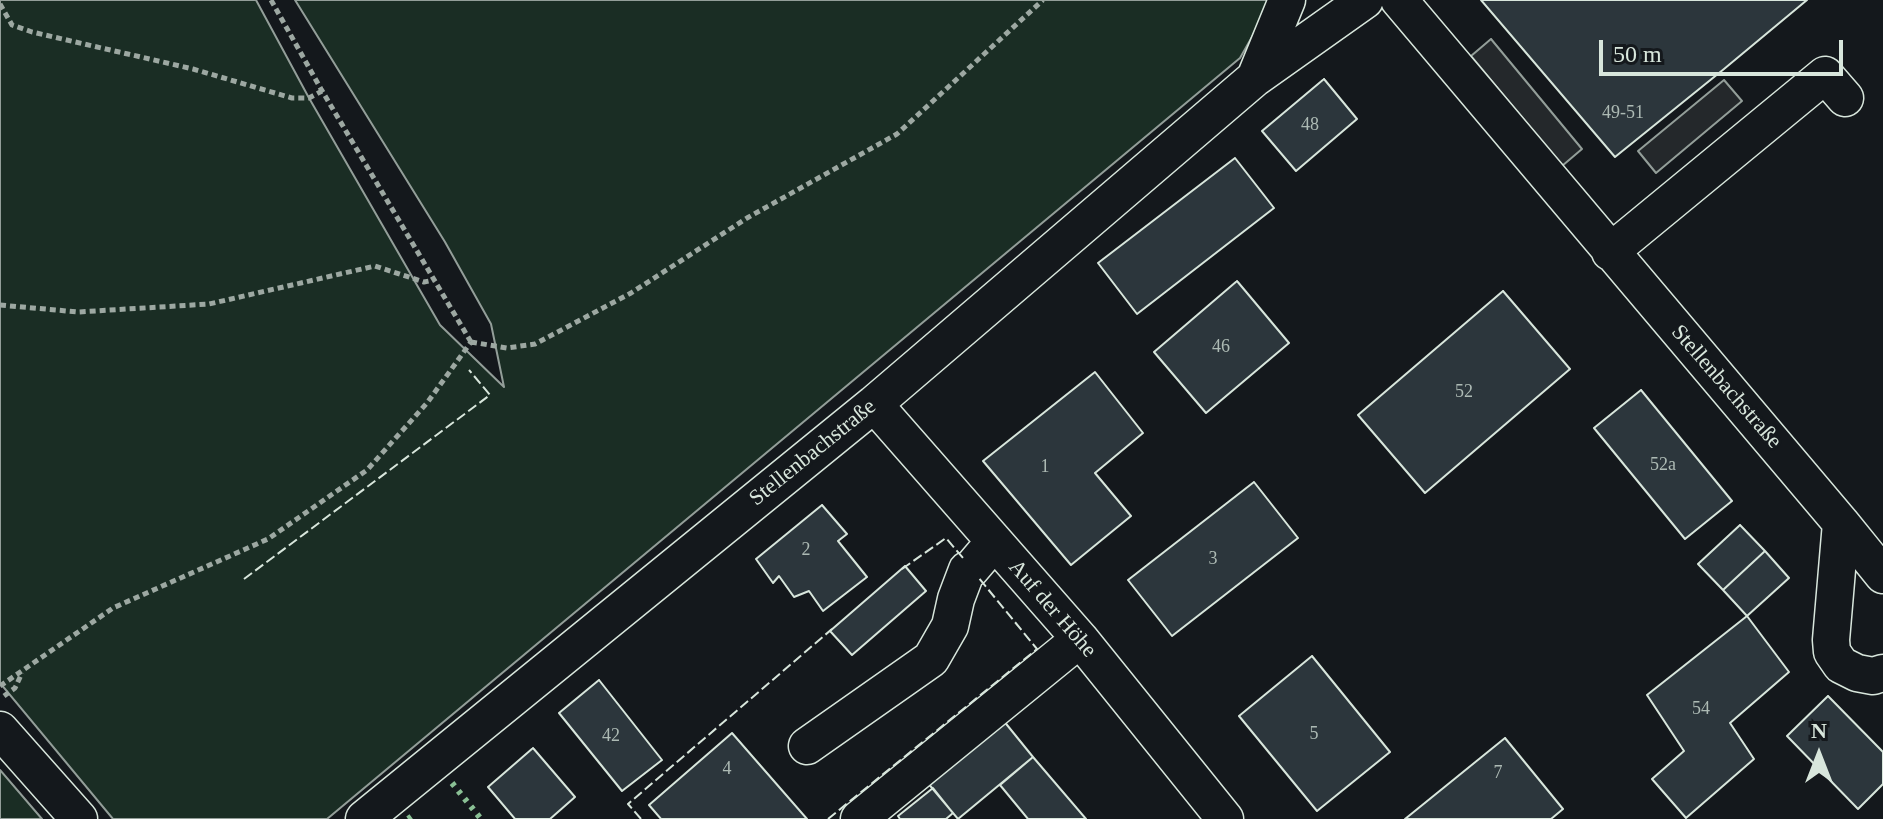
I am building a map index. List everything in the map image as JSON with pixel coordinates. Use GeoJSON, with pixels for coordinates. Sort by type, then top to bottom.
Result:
{"type":"FeatureCollection","features":[{"type":"Feature","properties":{"kind":"street","name":"Stellenbachstraße"},"geometry":{"type":"LineString","coordinates":[[1255,78],[1287,0]]}},
{"type":"Feature","properties":{"kind":"street","name":"Stellenbachstraße"},"geometry":{"type":"LineString","coordinates":[[364,819],[874,404],[1255,78],[1365,0]]}},
{"type":"Feature","properties":{"kind":"street","name":"Stellenbachstraße"},"geometry":{"type":"LineString","coordinates":[[1399,0],[1883,575]]}},
{"type":"Feature","properties":{"kind":"street"},"geometry":{"type":"LineString","coordinates":[[1610,252],[1825,75],[1845,98]]}},
{"type":"Feature","properties":{"kind":"street","name":"Auf der Höhe"},"geometry":{"type":"LineString","coordinates":[[874,404],[1080,639],[1225,819]]}},
{"type":"Feature","properties":{"kind":"street"},"geometry":{"type":"LineString","coordinates":[[1841,523],[1832,652],[1841,665],[1857,673],[1873,676],[1883,673]]}},
{"type":"Feature","properties":{"kind":"street"},"geometry":{"type":"LineString","coordinates":[[807,746],[931,659],[950,626],[967,570],[994,542]]}},
{"type":"Feature","properties":{"kind":"street"},"geometry":{"type":"LineString","coordinates":[[859,819],[1080,639]]}},
{"type":"Feature","properties":{"kind":"street"},"geometry":{"type":"LineString","coordinates":[[0,730],[79,819]]}},
{"type":"Feature","properties":{"kind":"path"},"geometry":{"type":"LineString","coordinates":[[271,0],[471,342],[507,348],[535,344],[631,293],[747,218],[897,134],[1043,0]]}},
{"type":"Feature","properties":{"kind":"path"},"geometry":{"type":"LineString","coordinates":[[0,4],[12,25],[32,32],[193,69],[292,98],[309,98],[322,91]]}},
{"type":"Feature","properties":{"kind":"path"},"geometry":{"type":"LineString","coordinates":[[0,305],[78,312],[209,304],[375,266],[424,282],[434,280]]}},
{"type":"Feature","properties":{"kind":"path"},"geometry":{"type":"LineString","coordinates":[[0,686],[113,608],[268,539],[367,470],[427,403],[471,342]]}},
{"type":"Feature","properties":{"kind":"path"},"geometry":{"type":"LineString","coordinates":[[0,699],[15,688],[23,670]]}},
{"type":"Feature","properties":{"kind":"green space"},"geometry":{"type":"Polygon","coordinates":[[[0,0],[256,0],[440,325],[504,387],[491,324],[445,242],[295,0],[1273,0],[1240,58],[327,819],[113,819],[0,683],[0,0]]]}},
{"type":"Feature","properties":{"kind":"green space"},"geometry":{"type":"Polygon","coordinates":[[[0,770],[42,819],[0,819],[0,770]]]}},
{"type":"Feature","properties":{"kind":"shaded area"},"geometry":{"type":"Polygon","coordinates":[[[1491,39],[1582,149],[1562,166],[1471,56],[1491,39]]]}},
{"type":"Feature","properties":{"kind":"shaded area"},"geometry":{"type":"Polygon","coordinates":[[[1724,80],[1742,101],[1656,173],[1638,151],[1724,80]]]}},
{"type":"Feature","properties":{"kind":"building"},"geometry":{"type":"Polygon","coordinates":[[[1481,0],[1807,0],[1615,157],[1481,0]]]}},
{"type":"Feature","properties":{"kind":"building"},"geometry":{"type":"Polygon","coordinates":[[[1324,79],[1357,119],[1296,171],[1262,131],[1324,79]]]}},
{"type":"Feature","properties":{"kind":"building"},"geometry":{"type":"Polygon","coordinates":[[[1235,158],[1274,208],[1137,314],[1098,263],[1235,158]]]}},
{"type":"Feature","properties":{"kind":"building"},"geometry":{"type":"Polygon","coordinates":[[[1237,281],[1289,343],[1206,413],[1154,352],[1237,281]]]}},
{"type":"Feature","properties":{"kind":"building"},"geometry":{"type":"Polygon","coordinates":[[[1503,291],[1570,369],[1425,493],[1358,415],[1503,291]]]}},
{"type":"Feature","properties":{"kind":"building"},"geometry":{"type":"Polygon","coordinates":[[[1095,372],[1143,433],[1095,473],[1131,516],[1071,565],[983,461],[1095,372]]]}},
{"type":"Feature","properties":{"kind":"building"},"geometry":{"type":"Polygon","coordinates":[[[1641,390],[1732,501],[1685,539],[1594,428],[1641,390]]]}},
{"type":"Feature","properties":{"kind":"building"},"geometry":{"type":"Polygon","coordinates":[[[1254,482],[1298,538],[1172,636],[1128,580],[1254,482]]]}},
{"type":"Feature","properties":{"kind":"building"},"geometry":{"type":"Polygon","coordinates":[[[822,505],[847,534],[838,541],[867,577],[823,611],[809,591],[794,597],[779,576],[773,583],[756,559],[822,505]]]}},
{"type":"Feature","properties":{"kind":"building"},"geometry":{"type":"Polygon","coordinates":[[[1740,525],[1765,551],[1723,590],[1698,564],[1740,525]]]}},
{"type":"Feature","properties":{"kind":"building"},"geometry":{"type":"Polygon","coordinates":[[[1765,551],[1789,578],[1747,616],[1723,590],[1765,551]]]}},
{"type":"Feature","properties":{"kind":"building"},"geometry":{"type":"Polygon","coordinates":[[[905,566],[926,591],[852,655],[830,631],[905,566]]]}},
{"type":"Feature","properties":{"kind":"building"},"geometry":{"type":"Polygon","coordinates":[[[1747,616],[1789,672],[1730,723],[1754,759],[1686,818],[1652,779],[1684,751],[1647,695],[1747,616]]]}},
{"type":"Feature","properties":{"kind":"building"},"geometry":{"type":"Polygon","coordinates":[[[1312,656],[1390,752],[1317,811],[1239,716],[1312,656]]]}},
{"type":"Feature","properties":{"kind":"building"},"geometry":{"type":"Polygon","coordinates":[[[599,680],[662,760],[622,791],[559,713],[599,680]]]}},
{"type":"Feature","properties":{"kind":"building"},"geometry":{"type":"Polygon","coordinates":[[[1828,696],[1883,752],[1883,784],[1858,809],[1787,736],[1828,696]]]}},
{"type":"Feature","properties":{"kind":"building"},"geometry":{"type":"Polygon","coordinates":[[[1003,720],[1033,757],[958,819],[927,782],[1003,720]]]}},
{"type":"Feature","properties":{"kind":"building"},"geometry":{"type":"Polygon","coordinates":[[[732,733],[807,819],[661,819],[649,805],[732,733]]]}},
{"type":"Feature","properties":{"kind":"building"},"geometry":{"type":"Polygon","coordinates":[[[1505,738],[1563,809],[1551,819],[1405,819],[1505,738]]]}},
{"type":"Feature","properties":{"kind":"building"},"geometry":{"type":"Polygon","coordinates":[[[533,748],[575,797],[550,819],[515,819],[488,787],[533,748]]]}},
{"type":"Feature","properties":{"kind":"building"},"geometry":{"type":"Polygon","coordinates":[[[1033,757],[1086,819],[1028,819],[1000,785],[1033,757]]]}},
{"type":"Feature","properties":{"kind":"building"},"geometry":{"type":"Polygon","coordinates":[[[933,788],[953,813],[946,819],[900,819],[898,816],[933,788]]]}},
{"type":"Feature","properties":{"kind":"hedge"},"geometry":{"type":"LineString","coordinates":[[452,783],[481,819]]}},
{"type":"Feature","properties":{"kind":"hedge"},"geometry":{"type":"LineString","coordinates":[[408,819],[415,814]]}},
{"type":"Feature","properties":{"kind":"fence"},"geometry":{"type":"LineString","coordinates":[[244,579],[490,395],[469,370]]}},
{"type":"Feature","properties":{"kind":"fence"},"geometry":{"type":"LineString","coordinates":[[902,569],[946,538],[963,558]]}},
{"type":"Feature","properties":{"kind":"fence"},"geometry":{"type":"LineString","coordinates":[[828,819],[1037,649],[978,577]]}},
{"type":"Feature","properties":{"kind":"fence"},"geometry":{"type":"LineString","coordinates":[[641,819],[628,804],[832,629]]}}]}
